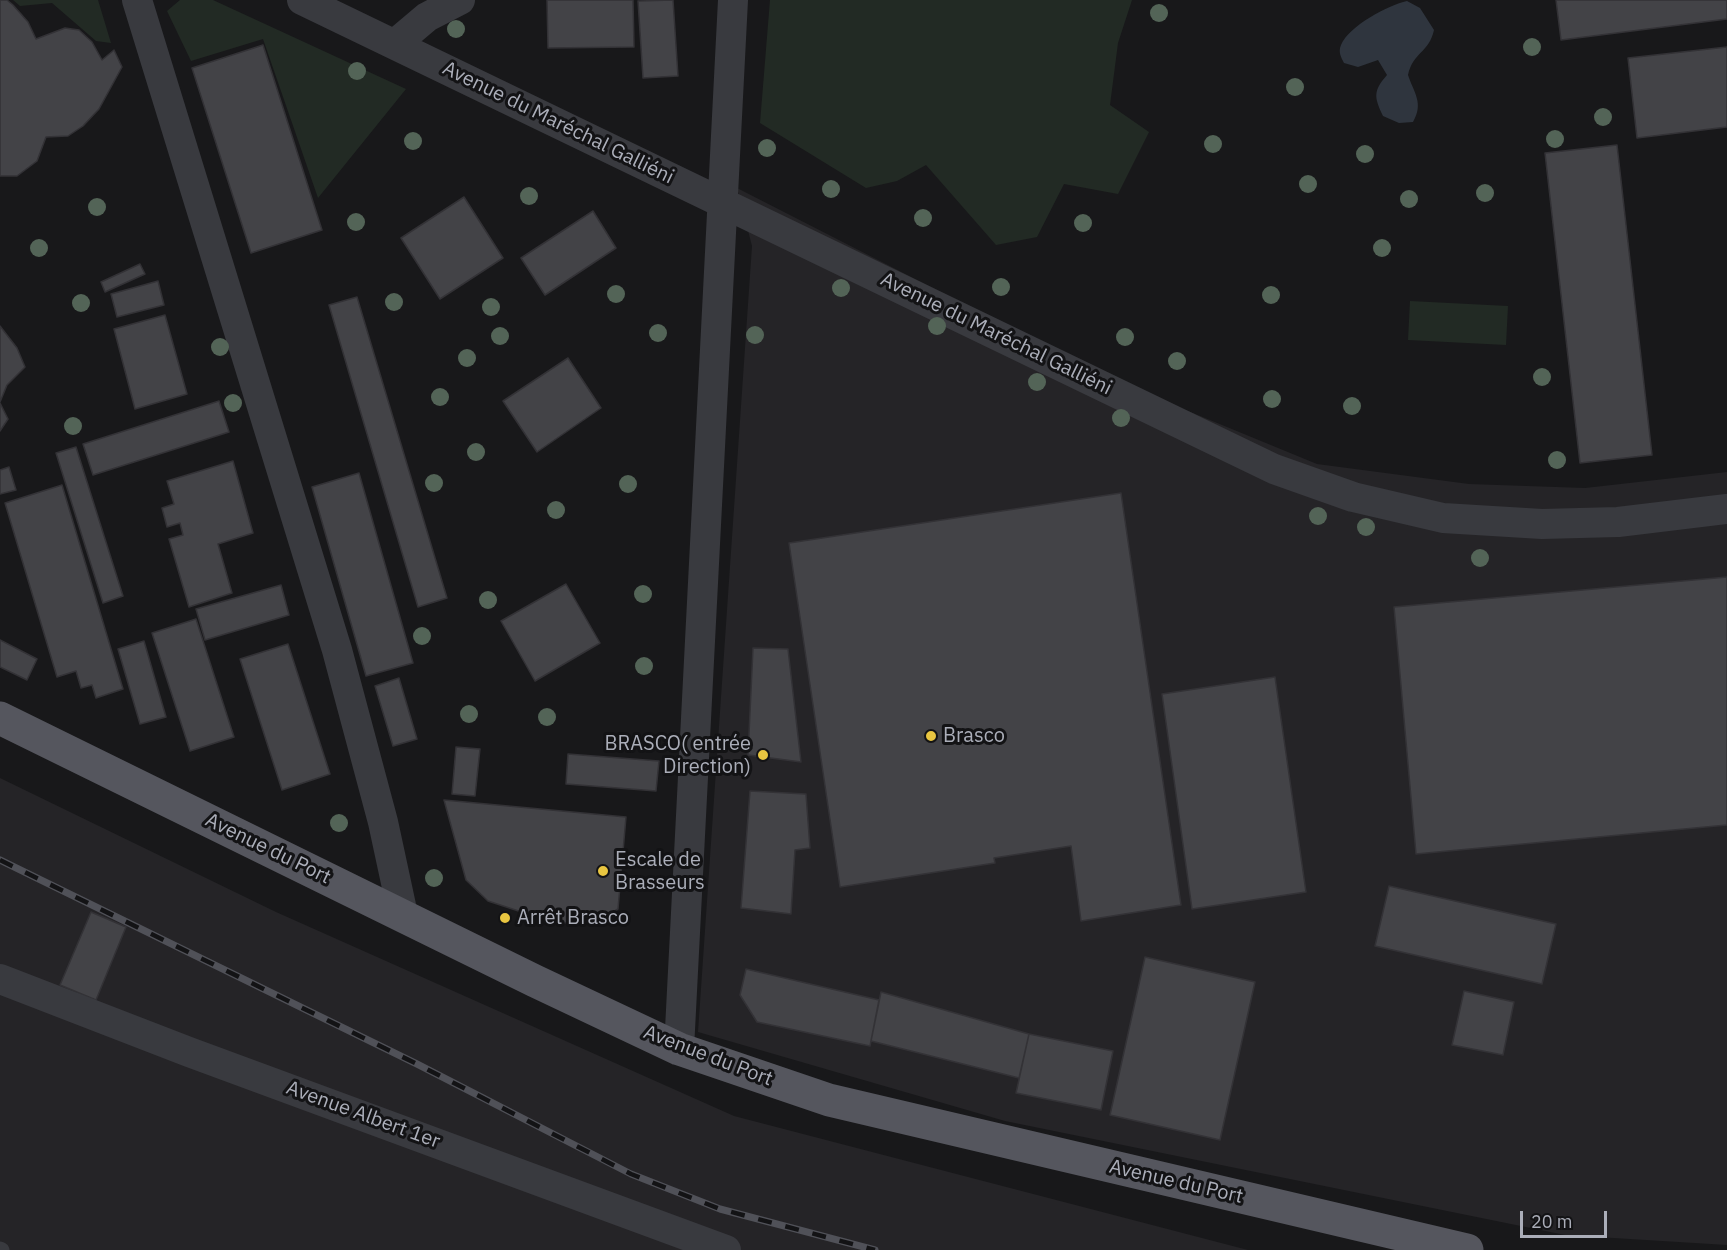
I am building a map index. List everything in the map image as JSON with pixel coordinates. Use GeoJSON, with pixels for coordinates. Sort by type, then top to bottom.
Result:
{"type":"FeatureCollection","features":[{"type":"Feature","properties":{"kind":"main road","name":"Avenue du Port"},"geometry":{"type":"LineString","coordinates":[[0,718],[679,1048],[829,1100],[1467,1250]]}},
{"type":"Feature","properties":{"kind":"street"},"geometry":{"type":"LineString","coordinates":[[137,0],[337,650],[383,822],[403,915]]}},
{"type":"Feature","properties":{"kind":"street","name":"Avenue du Maréchal Galliéni"},"geometry":{"type":"LineString","coordinates":[[302,0],[336,9],[395,44],[1274,469],[1353,497],[1443,518],[1542,524],[1618,522],[1727,509]]}},
{"type":"Feature","properties":{"kind":"street"},"geometry":{"type":"LineString","coordinates":[[395,44],[427,17],[460,0]]}},
{"type":"Feature","properties":{"kind":"street"},"geometry":{"type":"LineString","coordinates":[[679,1048],[733,0]]}},
{"type":"Feature","properties":{"kind":"street","name":"Avenue Albert 1er"},"geometry":{"type":"LineString","coordinates":[[0,979],[189,1052],[726,1250]]}},
{"type":"Feature","properties":{"kind":"shaded area"},"geometry":{"type":"Polygon","coordinates":[[[13,0],[98,0],[111,43],[96,41],[52,3],[20,6],[13,0]]]}},
{"type":"Feature","properties":{"kind":"shaded area"},"geometry":{"type":"Polygon","coordinates":[[[180,0],[213,0],[406,89],[318,198],[263,39],[191,61],[167,11],[180,0]]]}},
{"type":"Feature","properties":{"kind":"shaded area"},"geometry":{"type":"Polygon","coordinates":[[[770,0],[1132,0],[1118,43],[1110,105],[1149,132],[1118,194],[1064,184],[1037,237],[996,245],[926,165],[897,181],[866,188],[760,123],[770,0]]]}},
{"type":"Feature","properties":{"kind":"shaded area"},"geometry":{"type":"Polygon","coordinates":[[[1407,1],[1420,8],[1434,30],[1429,44],[1413,62],[1408,75],[1417,98],[1416,115],[1413,122],[1399,123],[1383,116],[1378,104],[1377,90],[1387,75],[1378,60],[1358,67],[1344,63],[1340,50],[1345,38],[1360,24],[1390,7],[1407,1]]]}},
{"type":"Feature","properties":{"kind":"shaded area"},"geometry":{"type":"Polygon","coordinates":[[[737,188],[1115,381],[1317,464],[1469,484],[1585,488],[1727,472],[1727,1245],[1565,1235],[1005,1121],[698,1032],[752,246],[737,188]]]}},
{"type":"Feature","properties":{"kind":"shaded area"},"geometry":{"type":"Polygon","coordinates":[[[1410,301],[1508,306],[1506,345],[1408,340],[1410,301]]]}},
{"type":"Feature","properties":{"kind":"shaded area"},"geometry":{"type":"Polygon","coordinates":[[[0,778],[276,912],[734,1116],[1248,1250],[0,1250],[0,778]]]}},
{"type":"Feature","properties":{"kind":"building"},"geometry":{"type":"Polygon","coordinates":[[[0,0],[7,0],[13,5],[28,22],[36,39],[65,28],[79,30],[92,42],[102,60],[114,50],[122,67],[99,109],[83,126],[68,136],[46,137],[37,161],[17,176],[0,176],[0,0]]]}},
{"type":"Feature","properties":{"kind":"building"},"geometry":{"type":"Polygon","coordinates":[[[547,0],[633,0],[634,47],[548,48],[547,0]]]}},
{"type":"Feature","properties":{"kind":"building"},"geometry":{"type":"Polygon","coordinates":[[[673,0],[678,76],[643,78],[638,1],[673,0]]]}},
{"type":"Feature","properties":{"kind":"building"},"geometry":{"type":"Polygon","coordinates":[[[1556,0],[1727,0],[1727,19],[1561,40],[1556,0]]]}},
{"type":"Feature","properties":{"kind":"building"},"geometry":{"type":"Polygon","coordinates":[[[263,45],[322,230],[251,253],[192,68],[263,45]]]}},
{"type":"Feature","properties":{"kind":"building"},"geometry":{"type":"Polygon","coordinates":[[[1727,47],[1727,127],[1637,138],[1628,58],[1727,47]]]}},
{"type":"Feature","properties":{"kind":"building"},"geometry":{"type":"Polygon","coordinates":[[[1617,145],[1652,455],[1580,463],[1545,153],[1617,145]]]}},
{"type":"Feature","properties":{"kind":"building"},"geometry":{"type":"Polygon","coordinates":[[[464,197],[503,258],[440,299],[401,238],[464,197]]]}},
{"type":"Feature","properties":{"kind":"building"},"geometry":{"type":"Polygon","coordinates":[[[593,211],[616,248],[545,295],[521,258],[593,211]]]}},
{"type":"Feature","properties":{"kind":"building"},"geometry":{"type":"Polygon","coordinates":[[[140,264],[145,274],[105,292],[101,282],[140,264]]]}},
{"type":"Feature","properties":{"kind":"building"},"geometry":{"type":"Polygon","coordinates":[[[158,281],[164,305],[117,317],[111,294],[158,281]]]}},
{"type":"Feature","properties":{"kind":"building"},"geometry":{"type":"Polygon","coordinates":[[[357,297],[447,598],[418,607],[329,305],[357,297]]]}},
{"type":"Feature","properties":{"kind":"building"},"geometry":{"type":"Polygon","coordinates":[[[165,315],[187,394],[135,409],[114,329],[165,315]]]}},
{"type":"Feature","properties":{"kind":"building"},"geometry":{"type":"Polygon","coordinates":[[[0,326],[17,348],[25,367],[7,385],[0,402],[0,326]]]}},
{"type":"Feature","properties":{"kind":"building"},"geometry":{"type":"Polygon","coordinates":[[[568,358],[601,408],[537,452],[503,401],[568,358]]]}},
{"type":"Feature","properties":{"kind":"building"},"geometry":{"type":"Polygon","coordinates":[[[219,401],[229,432],[93,475],[83,444],[219,401]]]}},
{"type":"Feature","properties":{"kind":"building"},"geometry":{"type":"Polygon","coordinates":[[[0,403],[8,419],[0,431],[0,403]]]}},
{"type":"Feature","properties":{"kind":"building"},"geometry":{"type":"Polygon","coordinates":[[[76,447],[123,596],[103,603],[56,453],[76,447]]]}},
{"type":"Feature","properties":{"kind":"building"},"geometry":{"type":"Polygon","coordinates":[[[233,461],[253,533],[218,544],[232,593],[189,607],[169,539],[183,535],[180,523],[167,527],[162,508],[174,504],[167,481],[233,461]]]}},
{"type":"Feature","properties":{"kind":"building"},"geometry":{"type":"Polygon","coordinates":[[[9,467],[16,490],[0,494],[0,470],[9,467]]]}},
{"type":"Feature","properties":{"kind":"building"},"geometry":{"type":"Polygon","coordinates":[[[359,473],[413,663],[366,676],[312,487],[359,473]]]}},
{"type":"Feature","properties":{"kind":"building"},"geometry":{"type":"Polygon","coordinates":[[[62,485],[123,689],[96,698],[92,685],[81,688],[76,671],[57,677],[5,503],[62,485]]]}},
{"type":"Feature","properties":{"kind":"building"},"geometry":{"type":"Polygon","coordinates":[[[1121,493],[1181,905],[1081,921],[1071,846],[994,858],[995,863],[840,887],[789,543],[1121,493]]]}},
{"type":"Feature","properties":{"kind":"building"},"geometry":{"type":"Polygon","coordinates":[[[1727,577],[1727,825],[1416,854],[1394,607],[1727,577]]]}},
{"type":"Feature","properties":{"kind":"building"},"geometry":{"type":"Polygon","coordinates":[[[566,584],[600,643],[535,681],[501,621],[566,584]]]}},
{"type":"Feature","properties":{"kind":"building"},"geometry":{"type":"Polygon","coordinates":[[[281,585],[289,615],[205,640],[196,609],[281,585]]]}},
{"type":"Feature","properties":{"kind":"building"},"geometry":{"type":"Polygon","coordinates":[[[196,619],[234,737],[190,751],[152,633],[196,619]]]}},
{"type":"Feature","properties":{"kind":"building"},"geometry":{"type":"Polygon","coordinates":[[[0,640],[37,659],[27,680],[0,667],[0,640]]]}},
{"type":"Feature","properties":{"kind":"building"},"geometry":{"type":"Polygon","coordinates":[[[144,641],[166,717],[140,724],[118,649],[144,641]]]}},
{"type":"Feature","properties":{"kind":"building"},"geometry":{"type":"Polygon","coordinates":[[[288,644],[330,774],[282,790],[240,659],[288,644]]]}},
{"type":"Feature","properties":{"kind":"building"},"geometry":{"type":"Polygon","coordinates":[[[753,648],[788,649],[801,762],[748,755],[753,648]]]}},
{"type":"Feature","properties":{"kind":"building"},"geometry":{"type":"Polygon","coordinates":[[[1275,677],[1306,892],[1192,909],[1162,694],[1275,677]]]}},
{"type":"Feature","properties":{"kind":"building"},"geometry":{"type":"Polygon","coordinates":[[[399,678],[417,739],[393,746],[375,686],[399,678]]]}},
{"type":"Feature","properties":{"kind":"building"},"geometry":{"type":"Polygon","coordinates":[[[456,747],[480,749],[475,796],[452,794],[456,747]]]}},
{"type":"Feature","properties":{"kind":"building"},"geometry":{"type":"Polygon","coordinates":[[[568,754],[659,761],[656,791],[566,784],[568,754]]]}},
{"type":"Feature","properties":{"kind":"building"},"geometry":{"type":"Polygon","coordinates":[[[750,791],[806,794],[810,848],[795,850],[791,914],[741,908],[750,791]]]}},
{"type":"Feature","properties":{"kind":"building"},"geometry":{"type":"Polygon","coordinates":[[[444,800],[626,817],[618,909],[600,920],[574,924],[546,920],[488,901],[466,880],[444,800]]]}},
{"type":"Feature","properties":{"kind":"building"},"geometry":{"type":"Polygon","coordinates":[[[1389,886],[1556,924],[1542,984],[1375,946],[1389,886]]]}},
{"type":"Feature","properties":{"kind":"building"},"geometry":{"type":"Polygon","coordinates":[[[91,912],[126,927],[96,1000],[60,985],[91,912]]]}},
{"type":"Feature","properties":{"kind":"building"},"geometry":{"type":"Polygon","coordinates":[[[1145,957],[1255,982],[1220,1140],[1110,1115],[1145,957]]]}},
{"type":"Feature","properties":{"kind":"building"},"geometry":{"type":"Polygon","coordinates":[[[746,969],[879,1000],[870,1046],[757,1022],[740,995],[746,969]]]}},
{"type":"Feature","properties":{"kind":"building"},"geometry":{"type":"Polygon","coordinates":[[[1464,991],[1514,1002],[1503,1055],[1452,1045],[1464,991]]]}},
{"type":"Feature","properties":{"kind":"building"},"geometry":{"type":"Polygon","coordinates":[[[881,992],[1029,1034],[1019,1078],[871,1041],[881,992]]]}},
{"type":"Feature","properties":{"kind":"building"},"geometry":{"type":"Polygon","coordinates":[[[1029,1034],[1113,1051],[1101,1110],[1016,1093],[1029,1034]]]}},
{"type":"Feature","properties":{"kind":"railway"},"geometry":{"type":"LineString","coordinates":[[0,860],[417,1064],[631,1174],[720,1209],[875,1250]]}},
{"type":"Feature","properties":{"kind":"place","name":"Brasco"},"geometry":{"type":"Point","coordinates":[931,736]}},
{"type":"Feature","properties":{"kind":"place","name":"BRASCO( entrée Direction)"},"geometry":{"type":"Point","coordinates":[763,755]}},
{"type":"Feature","properties":{"kind":"place","name":"Escale de Brasseurs"},"geometry":{"type":"Point","coordinates":[603,871]}},
{"type":"Feature","properties":{"kind":"place","name":"Arrêt Brasco"},"geometry":{"type":"Point","coordinates":[505,918]}}]}
